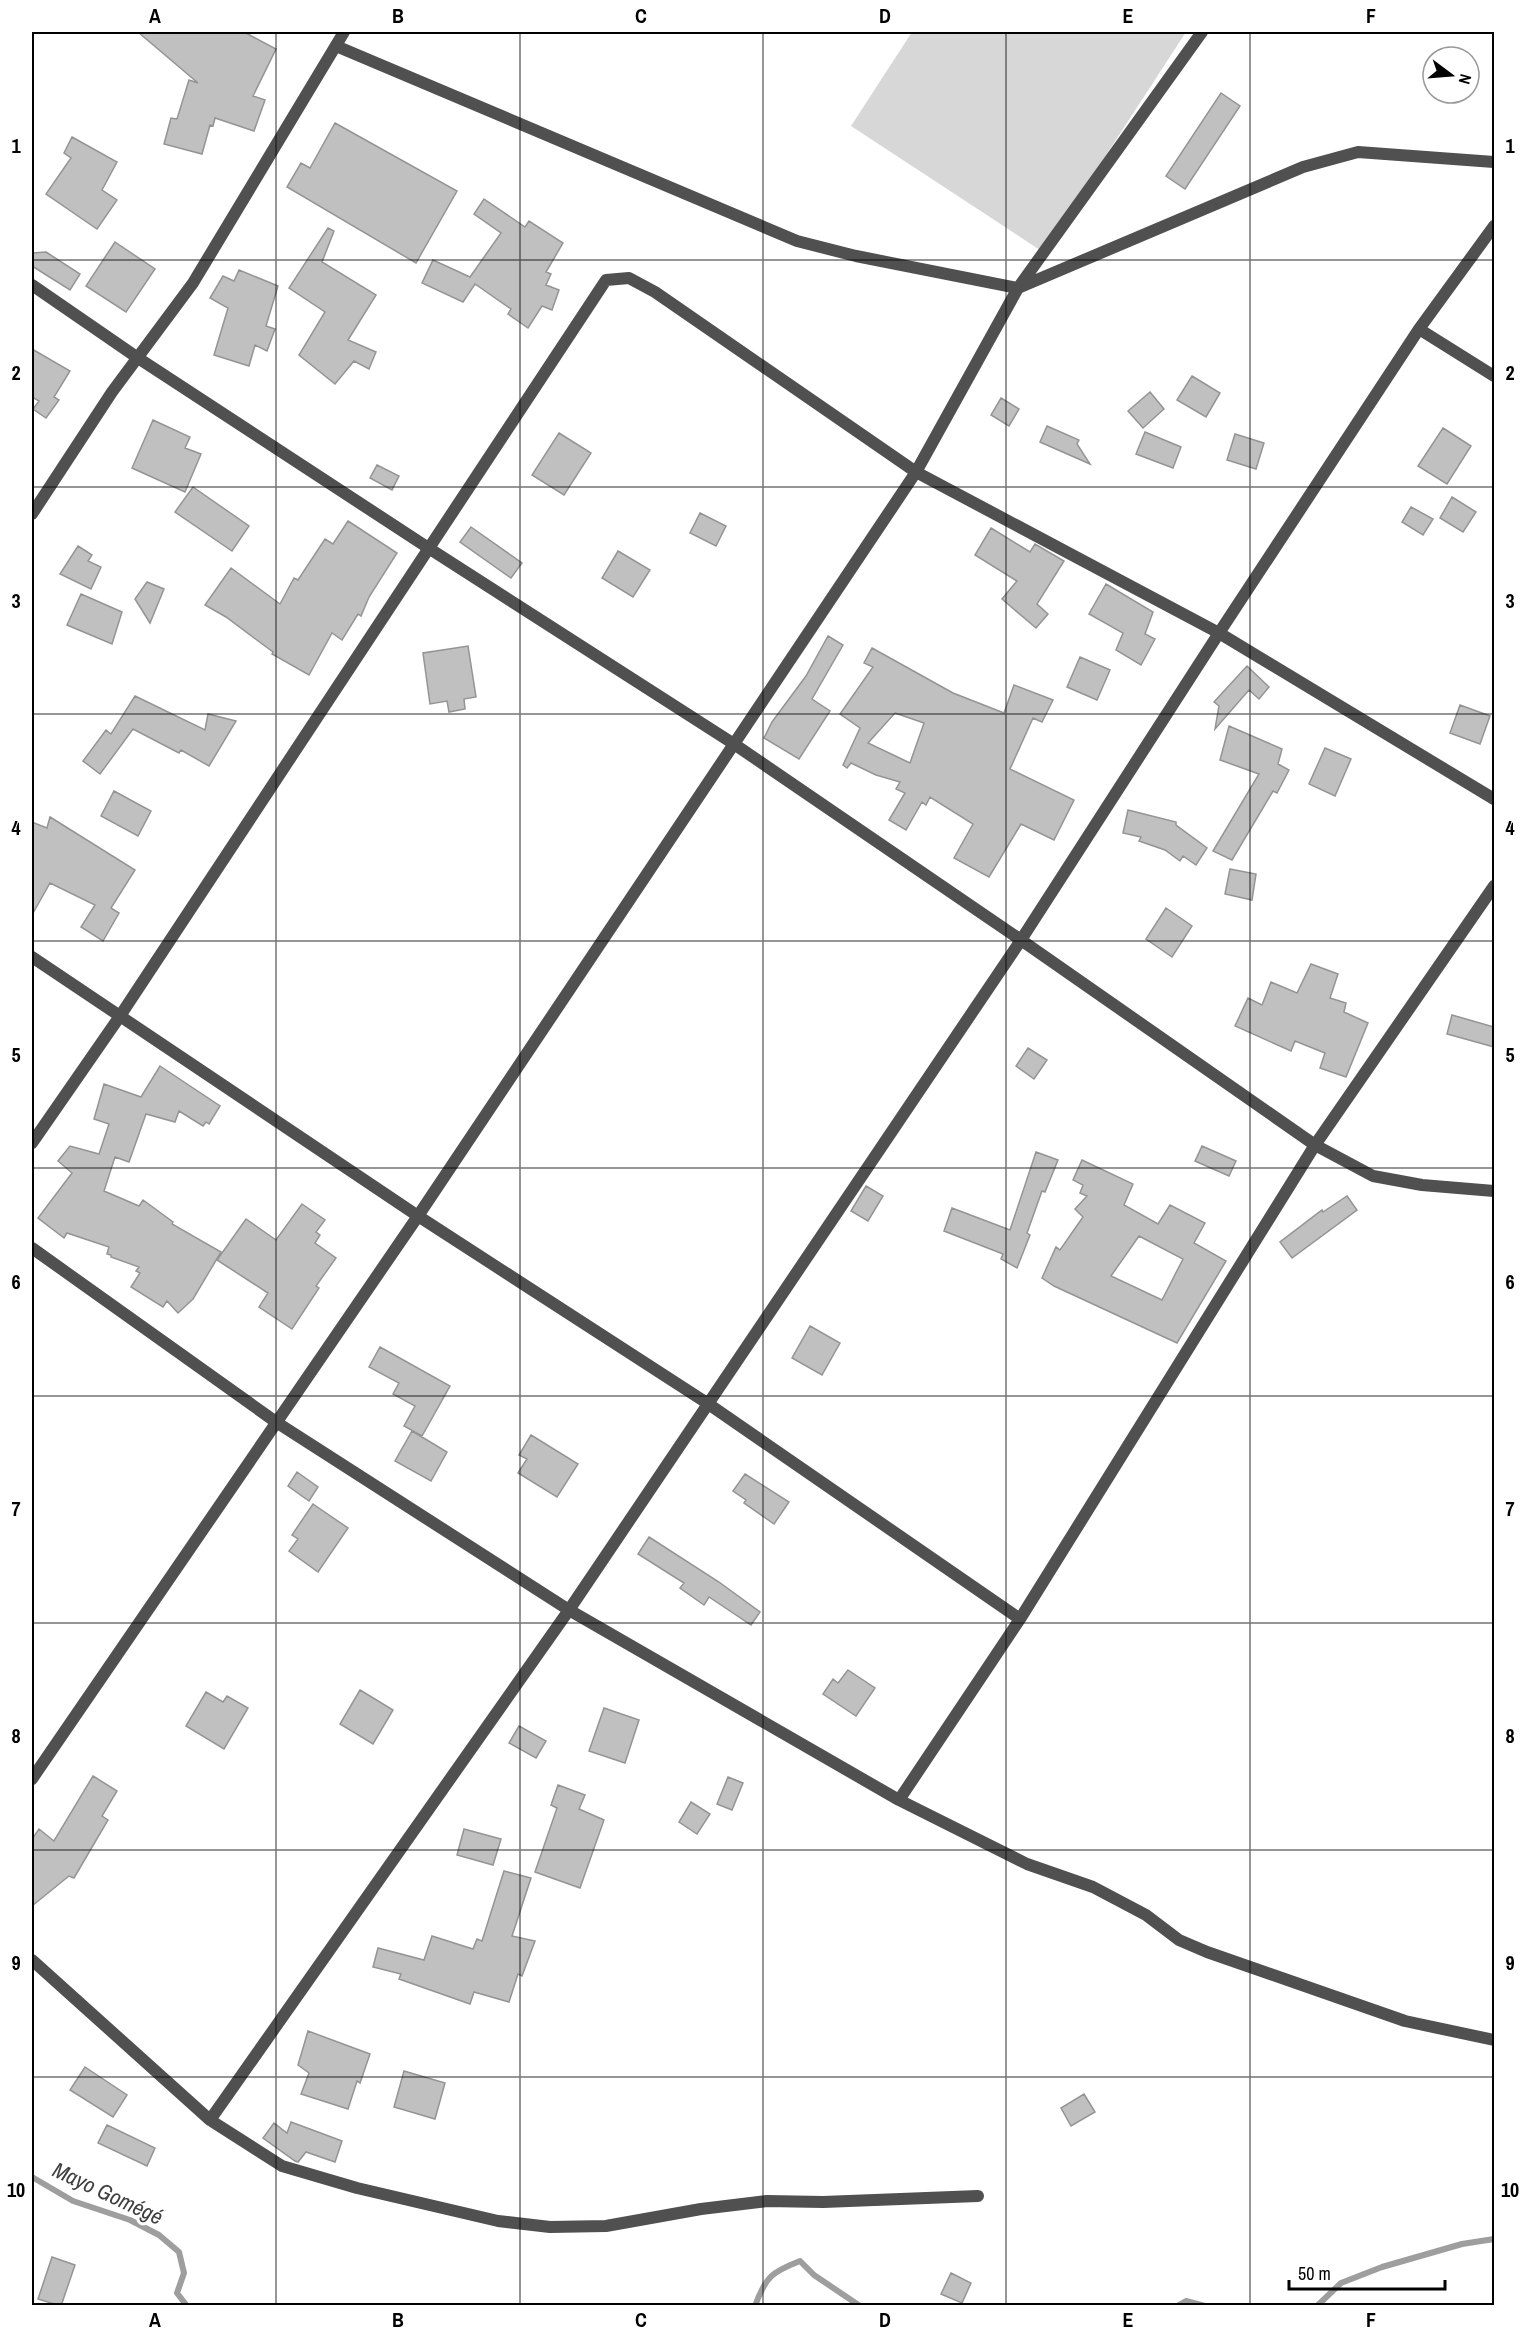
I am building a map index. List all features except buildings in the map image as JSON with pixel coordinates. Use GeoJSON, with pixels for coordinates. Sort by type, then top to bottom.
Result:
{"type":"FeatureCollection","features":[{"type":"Feature","properties":{"kind":"street"},"geometry":{"type":"LineString","coordinates":[[32,513],[112,392],[193,283],[344,32]]}},
{"type":"Feature","properties":{"kind":"street"},"geometry":{"type":"LineString","coordinates":[[32,1779],[418,1216],[916,472],[1018,288],[1202,32]]}},
{"type":"Feature","properties":{"kind":"street"},"geometry":{"type":"LineString","coordinates":[[336,46],[797,241],[856,256],[1018,288],[1303,166],[1358,152],[1494,162]]}},
{"type":"Feature","properties":{"kind":"street"},"geometry":{"type":"LineString","coordinates":[[210,2120],[569,1610],[1021,940],[1419,329],[1494,226]]}},
{"type":"Feature","properties":{"kind":"street"},"geometry":{"type":"LineString","coordinates":[[32,1143],[120,1016],[606,280],[629,278],[655,292],[916,472],[1219,633],[1494,799]]}},
{"type":"Feature","properties":{"kind":"street"},"geometry":{"type":"LineString","coordinates":[[32,285],[138,358],[430,549],[734,744],[1315,1144],[1372,1176],[1422,1185],[1494,1191]]}},
{"type":"Feature","properties":{"kind":"street"},"geometry":{"type":"LineString","coordinates":[[1419,329],[1494,376]]}},
{"type":"Feature","properties":{"kind":"street"},"geometry":{"type":"LineString","coordinates":[[899,1800],[1020,1618],[1315,1144],[1494,886]]}},
{"type":"Feature","properties":{"kind":"street"},"geometry":{"type":"LineString","coordinates":[[32,957],[418,1216],[707,1403],[1020,1618]]}},
{"type":"Feature","properties":{"kind":"street"},"geometry":{"type":"LineString","coordinates":[[32,1248],[276,1422],[569,1610],[899,1800],[1027,1864],[1093,1887],[1146,1915],[1179,1940],[1207,1952],[1405,2021],[1494,2040]]}},
{"type":"Feature","properties":{"kind":"street"},"geometry":{"type":"LineString","coordinates":[[32,1960],[210,2120],[282,2166],[357,2188],[487,2219],[550,2227],[606,2226],[701,2209],[767,2201],[823,2202],[978,2196]]}},
{"type":"Feature","properties":{"kind":"shaded area"},"geometry":{"type":"Polygon","coordinates":[[[912,32],[1186,32],[1043,252],[851,126],[912,32]]]}},
{"type":"Feature","properties":{"kind":"waterway","name":"Mayo Gomégé"},"geometry":{"type":"LineString","coordinates":[[32,2177],[73,2201],[130,2220],[159,2235],[179,2252],[184,2273],[177,2293],[187,2306]]}},
{"type":"Feature","properties":{"kind":"waterway","name":"Mayo Gomégé"},"geometry":{"type":"LineString","coordinates":[[1317,2306],[1341,2283],[1382,2267],[1462,2244],[1494,2239]]}},
{"type":"Feature","properties":{"kind":"waterway","name":"Mayo Gomégé"},"geometry":{"type":"LineString","coordinates":[[755,2306],[771,2276],[800,2261],[814,2275],[860,2306]]}},
{"type":"Feature","properties":{"kind":"waterway","name":"Mayo Gomégé"},"geometry":{"type":"LineString","coordinates":[[1177,2306],[1186,2301],[1205,2306]]}}]}
